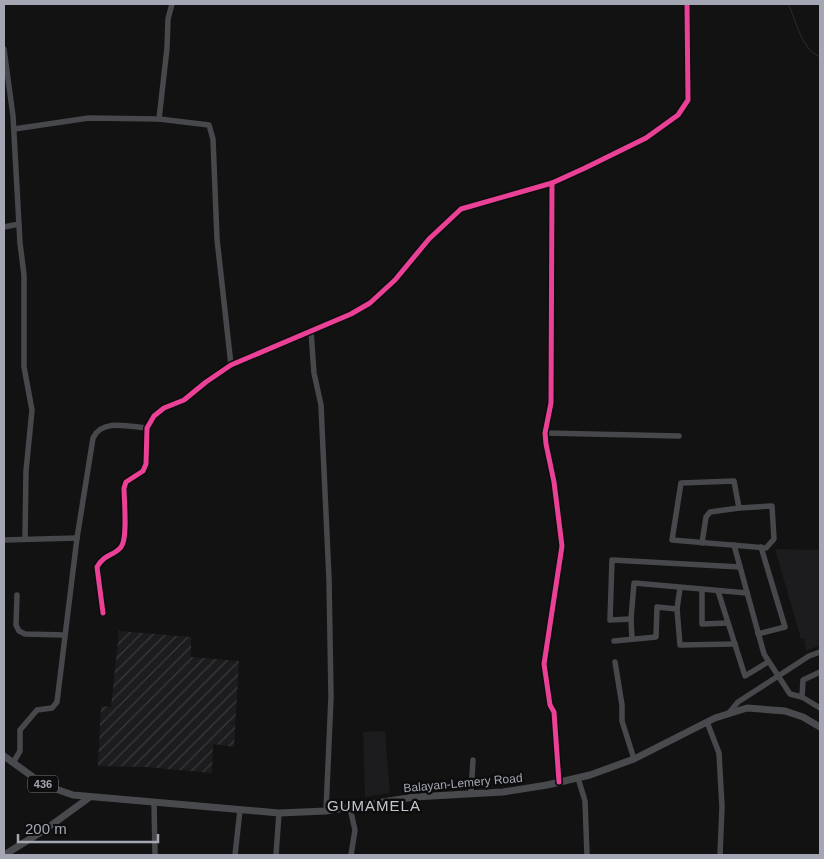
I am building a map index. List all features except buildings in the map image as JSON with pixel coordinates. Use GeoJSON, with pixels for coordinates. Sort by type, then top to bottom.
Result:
{"type":"FeatureCollection","features":[{"type":"Feature","properties":{"kind":"main road","name":"Balayan-Lemery Road"},"geometry":{"type":"LineString","coordinates":[[90,797],[279,813],[326,811],[414,797],[522,790],[578,778],[634,759],[707,722],[747,708],[778,710],[803,717],[820,727]]}},
{"type":"Feature","properties":{"kind":"main road","name":"436"},"geometry":{"type":"LineString","coordinates":[[4,756],[36,780],[54,790],[90,797]]}},
{"type":"Feature","properties":{"kind":"main road"},"geometry":{"type":"LineString","coordinates":[[4,855],[46,829],[90,797]]}},
{"type":"Feature","properties":{"kind":"street"},"geometry":{"type":"LineString","coordinates":[[159,119],[167,48],[168,19],[172,4]]}},
{"type":"Feature","properties":{"kind":"street"},"geometry":{"type":"LineString","coordinates":[[103,613],[97,567],[106,555],[121,548],[125,540],[124,488],[126,482],[143,471],[146,464],[148,428],[154,416],[164,408],[184,400],[231,365],[351,314],[380,295],[429,239],[462,209],[552,183],[646,138],[678,115],[688,100],[687,4]]}},
{"type":"Feature","properties":{"kind":"street"},"geometry":{"type":"LineString","coordinates":[[4,49],[14,129],[19,224],[24,275],[23,351],[32,410],[26,471],[25,539]]}},
{"type":"Feature","properties":{"kind":"street"},"geometry":{"type":"LineString","coordinates":[[14,129],[79,119],[159,119],[206,123],[211,131],[217,229],[231,365]]}},
{"type":"Feature","properties":{"kind":"street"},"geometry":{"type":"LineString","coordinates":[[552,183],[551,403],[545,433],[562,546],[544,664],[550,705],[554,712],[559,782]]}},
{"type":"Feature","properties":{"kind":"street"},"geometry":{"type":"LineString","coordinates":[[4,226],[19,224]]}},
{"type":"Feature","properties":{"kind":"street"},"geometry":{"type":"LineString","coordinates":[[311,330],[314,373],[321,405],[330,579],[331,697],[326,811]]}},
{"type":"Feature","properties":{"kind":"street"},"geometry":{"type":"LineString","coordinates":[[14,763],[20,751],[20,730],[37,710],[52,708],[57,702],[77,538],[96,434],[100,430],[116,425],[148,428]]}},
{"type":"Feature","properties":{"kind":"street"},"geometry":{"type":"LineString","coordinates":[[545,433],[679,436]]}},
{"type":"Feature","properties":{"kind":"street"},"geometry":{"type":"LineString","coordinates":[[702,543],[706,517],[710,512],[772,506],[774,539],[766,548],[761,547],[702,543],[672,540],[681,483],[734,482],[739,508]]}},
{"type":"Feature","properties":{"kind":"street"},"geometry":{"type":"LineString","coordinates":[[4,540],[77,538]]}},
{"type":"Feature","properties":{"kind":"street"},"geometry":{"type":"LineString","coordinates":[[734,545],[758,634],[768,662],[790,694],[802,697],[820,708]]}},
{"type":"Feature","properties":{"kind":"street"},"geometry":{"type":"LineString","coordinates":[[758,634],[785,627],[761,547]]}},
{"type":"Feature","properties":{"kind":"street"},"geometry":{"type":"LineString","coordinates":[[631,619],[610,620],[612,560],[740,567]]}},
{"type":"Feature","properties":{"kind":"street"},"geometry":{"type":"LineString","coordinates":[[632,639],[631,619],[634,584],[747,593]]}},
{"type":"Feature","properties":{"kind":"street"},"geometry":{"type":"LineString","coordinates":[[680,588],[678,609],[680,645],[735,644]]}},
{"type":"Feature","properties":{"kind":"street"},"geometry":{"type":"LineString","coordinates":[[702,590],[702,624],[728,623]]}},
{"type":"Feature","properties":{"kind":"street"},"geometry":{"type":"LineString","coordinates":[[718,591],[745,676],[768,662]]}},
{"type":"Feature","properties":{"kind":"street"},"geometry":{"type":"LineString","coordinates":[[17,595],[16,625],[19,631],[25,634],[65,635]]}},
{"type":"Feature","properties":{"kind":"street"},"geometry":{"type":"LineString","coordinates":[[614,641],[656,637],[657,607],[678,609]]}},
{"type":"Feature","properties":{"kind":"street","name":"436"},"geometry":{"type":"LineString","coordinates":[[728,714],[738,702],[777,676],[820,652]]}},
{"type":"Feature","properties":{"kind":"street"},"geometry":{"type":"LineString","coordinates":[[615,662],[622,704],[622,721],[634,759]]}},
{"type":"Feature","properties":{"kind":"street"},"geometry":{"type":"LineString","coordinates":[[802,697],[803,680],[820,672]]}},
{"type":"Feature","properties":{"kind":"street"},"geometry":{"type":"LineString","coordinates":[[812,703],[820,704]]}},
{"type":"Feature","properties":{"kind":"street"},"geometry":{"type":"LineString","coordinates":[[707,722],[718,753],[722,807],[720,855]]}},
{"type":"Feature","properties":{"kind":"street"},"geometry":{"type":"LineString","coordinates":[[471,793],[473,760]]}},
{"type":"Feature","properties":{"kind":"street"},"geometry":{"type":"LineString","coordinates":[[578,778],[585,801],[587,855]]}},
{"type":"Feature","properties":{"kind":"street"},"geometry":{"type":"LineString","coordinates":[[154,802],[155,855]]}},
{"type":"Feature","properties":{"kind":"street"},"geometry":{"type":"LineString","coordinates":[[350,808],[355,830],[351,855]]}},
{"type":"Feature","properties":{"kind":"street"},"geometry":{"type":"LineString","coordinates":[[235,855],[240,810]]}},
{"type":"Feature","properties":{"kind":"street"},"geometry":{"type":"LineString","coordinates":[[276,855],[279,813]]}},
{"type":"Feature","properties":{"kind":"shaded area"},"geometry":{"type":"Polygon","coordinates":[[[775,549],[820,550],[820,645],[806,651],[804,638],[801,639],[775,549]]]}},
{"type":"Feature","properties":{"kind":"shaded area"},"geometry":{"type":"Polygon","coordinates":[[[119,631],[191,637],[191,657],[239,661],[234,747],[213,744],[212,773],[145,767],[98,766],[101,706],[111,707],[119,631]]]}},
{"type":"Feature","properties":{"kind":"shaded area"},"geometry":{"type":"Polygon","coordinates":[[[385,731],[390,793],[365,797],[363,732],[385,731]]]}},
{"type":"Feature","properties":{"kind":"waterway"},"geometry":{"type":"LineString","coordinates":[[788,4],[803,41],[813,53],[820,57]]}},
{"type":"Feature","properties":{"kind":"cycle path"},"geometry":{"type":"LineString","coordinates":[[103,613],[97,567],[103,560],[118,550],[123,543],[125,528],[124,488],[126,482],[143,471],[146,464],[147,428],[154,416],[164,408],[184,400],[231,365],[351,314],[370,303],[395,280],[429,239],[461,209],[552,183],[646,138],[678,115],[688,100],[687,4]]}},
{"type":"Feature","properties":{"kind":"cycle path"},"geometry":{"type":"LineString","coordinates":[[552,183],[551,403],[545,433],[554,482],[562,546],[544,664],[550,705],[554,712],[559,782]]}},
{"type":"Feature","properties":{"kind":"district","name":"GUMAMELA"},"geometry":{"type":"Point","coordinates":[374,805]}}]}
